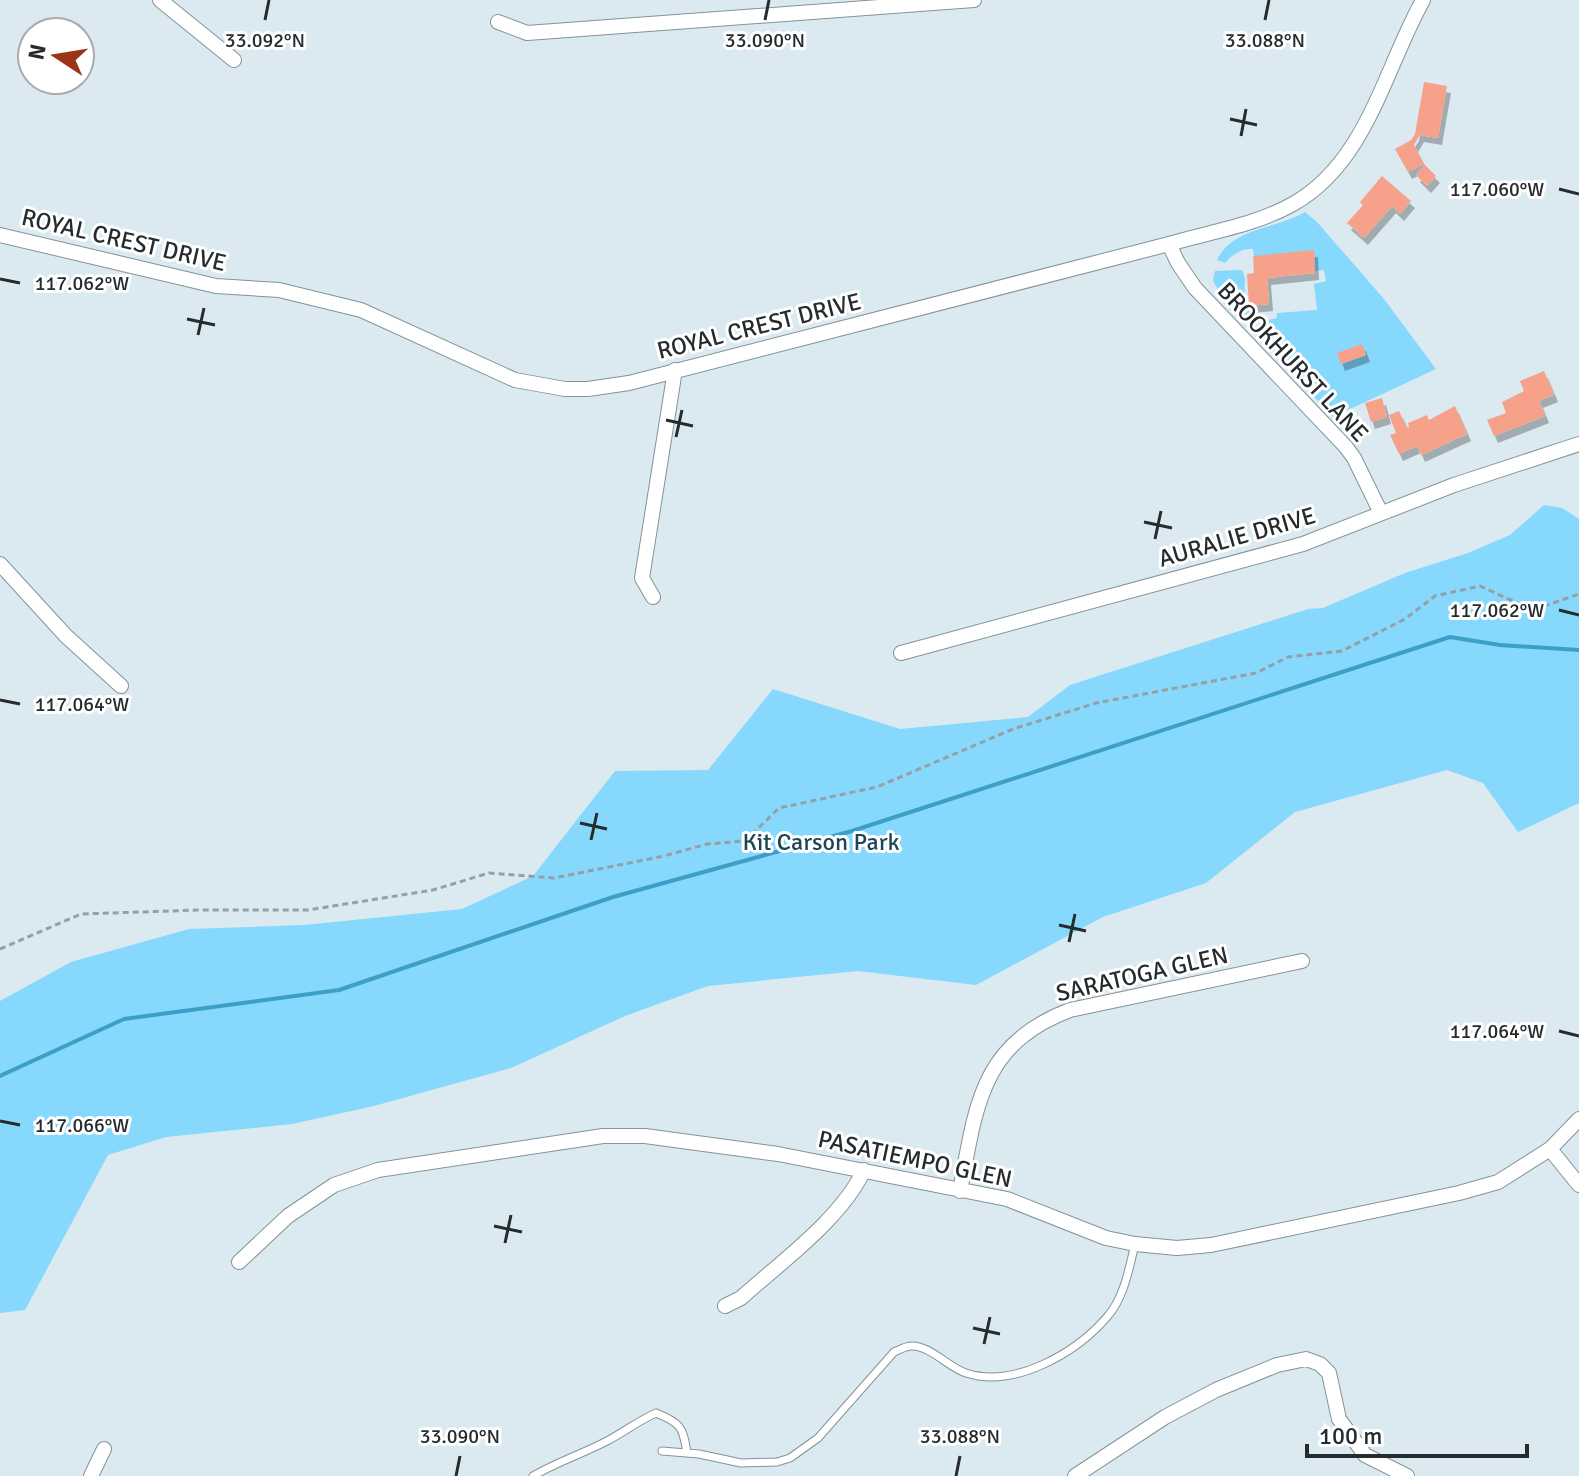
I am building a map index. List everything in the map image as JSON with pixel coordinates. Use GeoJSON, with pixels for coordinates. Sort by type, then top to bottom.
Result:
{"type":"FeatureCollection","features":[{"type":"Feature","properties":{"kind":"street"},"geometry":{"type":"LineString","coordinates":[[160,0],[234,60]]}},
{"type":"Feature","properties":{"kind":"street"},"geometry":{"type":"LineString","coordinates":[[498,22],[527,33],[974,0]]}},
{"type":"Feature","properties":{"kind":"street","name":"ROYAL CREST DRIVE"},"geometry":{"type":"LineString","coordinates":[[0,235],[216,286],[279,290],[361,310],[515,380],[565,389],[629,383],[1169,244],[1275,213],[1309,194],[1334,172],[1354,145],[1423,0]]}},
{"type":"Feature","properties":{"kind":"street","name":"BROOKHURST LANE"},"geometry":{"type":"LineString","coordinates":[[1169,244],[1195,288],[1346,447],[1381,513]]}},
{"type":"Feature","properties":{"kind":"street"},"geometry":{"type":"LineString","coordinates":[[653,597],[642,578],[675,370]]}},
{"type":"Feature","properties":{"kind":"street","name":"AURALIE DRIVE"},"geometry":{"type":"LineString","coordinates":[[901,653],[1303,544],[1542,454],[1579,444]]}},
{"type":"Feature","properties":{"kind":"street"},"geometry":{"type":"LineString","coordinates":[[0,564],[66,636],[121,686]]}},
{"type":"Feature","properties":{"kind":"street","name":"SARATOGA GLEN"},"geometry":{"type":"LineString","coordinates":[[960,1191],[975,1109],[983,1088],[1003,1054],[1014,1042],[1048,1018],[1070,1010],[1302,961]]}},
{"type":"Feature","properties":{"kind":"street","name":"PASATIEMPO GLEN"},"geometry":{"type":"LineString","coordinates":[[239,1262],[288,1216],[334,1185],[378,1170],[603,1136],[645,1136],[864,1170],[1007,1199],[1106,1238],[1177,1248],[1211,1245],[1498,1182],[1550,1149],[1579,1119]]}},
{"type":"Feature","properties":{"kind":"street"},"geometry":{"type":"LineString","coordinates":[[1550,1149],[1579,1185]]}},
{"type":"Feature","properties":{"kind":"street"},"geometry":{"type":"LineString","coordinates":[[725,1306],[741,1298],[841,1207],[864,1170]]}},
{"type":"Feature","properties":{"kind":"street"},"geometry":{"type":"LineString","coordinates":[[1075,1476],[1165,1417],[1216,1390],[1277,1365],[1306,1359],[1320,1364],[1329,1373],[1339,1419],[1365,1455],[1407,1476]]}},
{"type":"Feature","properties":{"kind":"street"},"geometry":{"type":"LineString","coordinates":[[91,1476],[104,1449]]}},
{"type":"Feature","properties":{"kind":"lane"},"geometry":{"type":"LineString","coordinates":[[662,1451],[741,1463],[777,1462],[790,1458],[818,1438],[894,1352],[911,1346],[921,1348],[964,1373],[980,1376],[1017,1374],[1061,1357],[1108,1317],[1125,1285],[1135,1244]]}},
{"type":"Feature","properties":{"kind":"lane"},"geometry":{"type":"LineString","coordinates":[[533,1476],[554,1463],[607,1441],[635,1422],[656,1413],[674,1420],[683,1432],[687,1453]]}},
{"type":"Feature","properties":{"kind":"path"},"geometry":{"type":"LineString","coordinates":[[0,949],[81,914],[308,910],[433,890],[489,873],[554,878],[707,844],[745,841],[779,808],[877,787],[1013,729],[1096,703],[1256,673],[1288,657],[1342,651],[1405,619],[1435,596],[1480,586],[1533,610],[1579,594]]}},
{"type":"Feature","properties":{"kind":"green space"},"geometry":{"type":"Polygon","coordinates":[[[1305,212],[1384,299],[1436,369],[1333,417],[1252,331],[1262,322],[1277,318],[1277,313],[1317,310],[1314,284],[1326,281],[1324,270],[1314,271],[1254,257],[1253,249],[1238,252],[1225,263],[1217,260],[1224,249],[1244,235],[1305,212]]]}},
{"type":"Feature","properties":{"kind":"green space"},"geometry":{"type":"Polygon","coordinates":[[[1242,270],[1245,278],[1244,308],[1251,312],[1250,319],[1244,323],[1224,303],[1213,280],[1215,271],[1242,270]]]}},
{"type":"Feature","properties":{"kind":"green space","name":"Kit Carson Park"},"geometry":{"type":"Polygon","coordinates":[[[1544,505],[1562,508],[1579,519],[1579,803],[1518,832],[1483,783],[1447,770],[1295,812],[1206,883],[1103,917],[976,985],[858,971],[708,986],[625,1016],[511,1068],[374,1106],[292,1124],[166,1137],[108,1155],[25,1310],[0,1313],[0,1001],[71,962],[189,929],[304,925],[462,909],[533,876],[615,771],[708,770],[773,689],[900,729],[1028,717],[1070,685],[1308,609],[1323,608],[1405,573],[1468,553],[1510,535],[1544,505]]]}},
{"type":"Feature","properties":{"kind":"building"},"geometry":{"type":"Polygon","coordinates":[[[1424,82],[1447,86],[1438,138],[1420,135],[1414,145],[1424,164],[1408,172],[1395,149],[1415,134],[1424,82]]]}},
{"type":"Feature","properties":{"kind":"building"},"geometry":{"type":"Polygon","coordinates":[[[1425,165],[1436,176],[1427,186],[1416,175],[1425,165]]]}},
{"type":"Feature","properties":{"kind":"building"},"geometry":{"type":"Polygon","coordinates":[[[1382,176],[1411,201],[1400,214],[1392,206],[1364,238],[1347,223],[1382,176]]]}},
{"type":"Feature","properties":{"kind":"building"},"geometry":{"type":"Polygon","coordinates":[[[1314,250],[1315,273],[1267,278],[1269,304],[1249,306],[1247,274],[1254,273],[1253,256],[1314,250]]]}},
{"type":"Feature","properties":{"kind":"building"},"geometry":{"type":"Polygon","coordinates":[[[1362,344],[1366,355],[1341,364],[1337,353],[1362,344]]]}},
{"type":"Feature","properties":{"kind":"building"},"geometry":{"type":"Polygon","coordinates":[[[1544,371],[1554,395],[1539,401],[1545,416],[1494,436],[1487,420],[1506,413],[1502,402],[1524,391],[1520,381],[1544,371]]]}},
{"type":"Feature","properties":{"kind":"building"},"geometry":{"type":"Polygon","coordinates":[[[1382,398],[1387,417],[1371,422],[1365,403],[1382,398]]]}},
{"type":"Feature","properties":{"kind":"building"},"geometry":{"type":"Polygon","coordinates":[[[1455,406],[1467,434],[1421,455],[1417,446],[1399,454],[1390,435],[1396,433],[1389,415],[1399,411],[1407,428],[1408,423],[1427,415],[1429,420],[1455,406]]]}},
{"type":"Feature","properties":{"kind":"waterway"},"geometry":{"type":"LineString","coordinates":[[0,1076],[124,1019],[339,990],[613,897],[852,831],[1450,637],[1500,645],[1579,650]]}}]}
